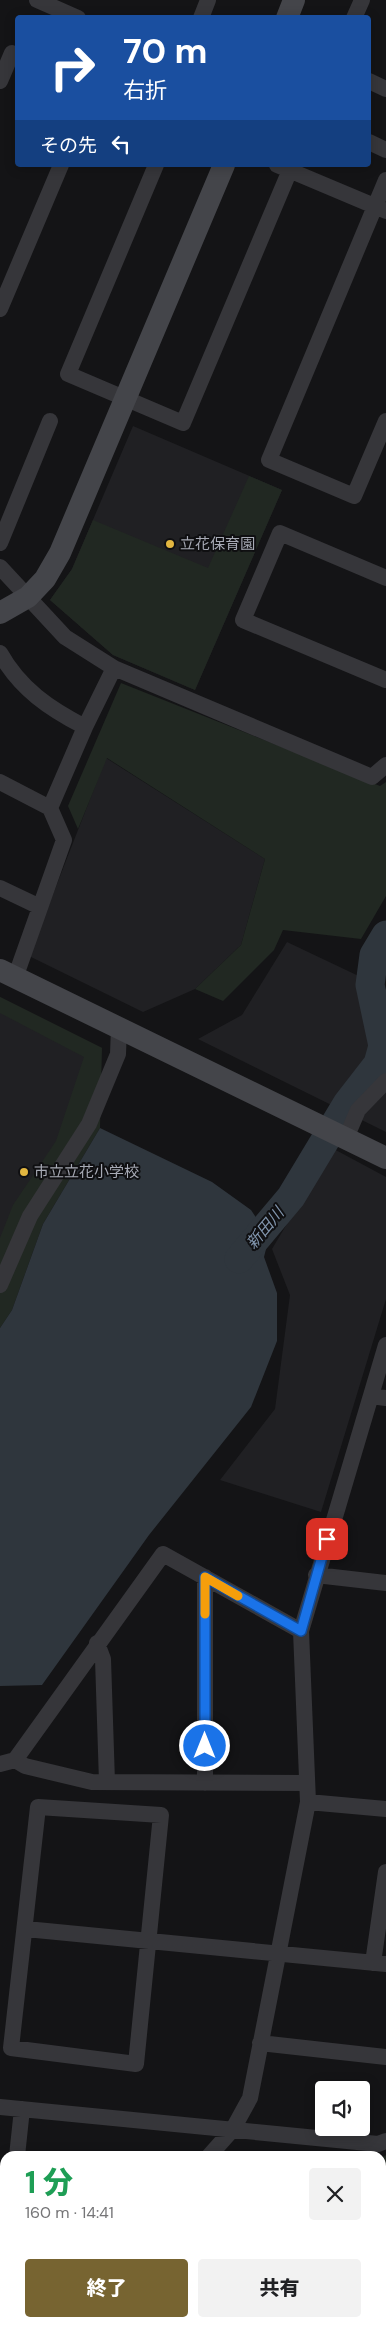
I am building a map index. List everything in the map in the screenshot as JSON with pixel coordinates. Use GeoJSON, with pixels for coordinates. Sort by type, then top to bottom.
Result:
{"type":"FeatureCollection","features":[{"type":"Feature","properties":{"kind":"street"},"geometry":{"type":"LineString","coordinates":[[38,0],[72,15]]}},
{"type":"Feature","properties":{"kind":"street"},"geometry":{"type":"LineString","coordinates":[[202,15],[208,0]]}},
{"type":"Feature","properties":{"kind":"street"},"geometry":{"type":"LineString","coordinates":[[288,15],[294,0]]}},
{"type":"Feature","properties":{"kind":"street"},"geometry":{"type":"LineString","coordinates":[[355,15],[362,0]]}},
{"type":"Feature","properties":{"kind":"street"},"geometry":{"type":"LineString","coordinates":[[0,81],[10,52]]}},
{"type":"Feature","properties":{"kind":"street"},"geometry":{"type":"LineString","coordinates":[[371,82],[386,89]]}},
{"type":"Feature","properties":{"kind":"street"},"geometry":{"type":"LineString","coordinates":[[371,143],[386,150]]}},
{"type":"Feature","properties":{"kind":"street"},"geometry":{"type":"LineString","coordinates":[[0,309],[60,167]]}},
{"type":"Feature","properties":{"kind":"street"},"geometry":{"type":"LineString","coordinates":[[155,167],[68,374],[183,423],[284,168],[380,209]]}},
{"type":"Feature","properties":{"kind":"street"},"geometry":{"type":"LineString","coordinates":[[0,613],[28,597],[45,579],[60,553],[223,167]]}},
{"type":"Feature","properties":{"kind":"street"},"geometry":{"type":"LineString","coordinates":[[386,180],[380,209],[269,460],[354,496],[386,421]]}},
{"type":"Feature","properties":{"kind":"street"},"geometry":{"type":"LineString","coordinates":[[0,543],[50,421]]}},
{"type":"Feature","properties":{"kind":"street"},"geometry":{"type":"LineString","coordinates":[[386,578],[280,533],[243,620],[386,680]]}},
{"type":"Feature","properties":{"kind":"street"},"geometry":{"type":"LineString","coordinates":[[0,567],[64,637],[114,668],[372,776],[386,765]]}},
{"type":"Feature","properties":{"kind":"street"},"geometry":{"type":"LineString","coordinates":[[0,653],[26,689],[52,709],[85,727]]}},
{"type":"Feature","properties":{"kind":"street"},"geometry":{"type":"LineString","coordinates":[[50,808],[85,727],[114,668]]}},
{"type":"Feature","properties":{"kind":"street"},"geometry":{"type":"LineString","coordinates":[[0,782],[50,808],[64,840],[40,907],[8,974],[386,1158]]}},
{"type":"Feature","properties":{"kind":"street"},"geometry":{"type":"LineString","coordinates":[[0,888],[40,907]]}},
{"type":"Feature","properties":{"kind":"street"},"geometry":{"type":"LineString","coordinates":[[0,1284],[30,1216],[89,1124],[118,1054],[120,1027]]}},
{"type":"Feature","properties":{"kind":"street"},"geometry":{"type":"LineString","coordinates":[[346,1138],[358,1110],[386,1081]]}},
{"type":"Feature","properties":{"kind":"street"},"geometry":{"type":"LineString","coordinates":[[213,2151],[233,2129],[250,2098],[308,1802],[301,1631],[316,1575],[378,1397],[386,1345]]}},
{"type":"Feature","properties":{"kind":"street"},"geometry":{"type":"LineString","coordinates":[[301,1631],[162,1554],[8,1762],[92,1782],[307,1783]]}},
{"type":"Feature","properties":{"kind":"street"},"geometry":{"type":"LineString","coordinates":[[316,1575],[386,1583]]}},
{"type":"Feature","properties":{"kind":"street"},"geometry":{"type":"LineString","coordinates":[[205,1577],[205,1783]]}},
{"type":"Feature","properties":{"kind":"street"},"geometry":{"type":"LineString","coordinates":[[97,1644],[103,1659],[107,1782]]}},
{"type":"Feature","properties":{"kind":"street"},"geometry":{"type":"LineString","coordinates":[[308,1802],[386,1809]]}},
{"type":"Feature","properties":{"kind":"street"},"geometry":{"type":"LineString","coordinates":[[38,1807],[161,1815],[149,1940],[136,2064],[11,2048],[26,1929],[38,1807]]}},
{"type":"Feature","properties":{"kind":"street"},"geometry":{"type":"LineString","coordinates":[[26,1929],[380,1964],[386,1872]]}},
{"type":"Feature","properties":{"kind":"street"},"geometry":{"type":"LineString","coordinates":[[260,2043],[386,2057]]}},
{"type":"Feature","properties":{"kind":"street"},"geometry":{"type":"LineString","coordinates":[[0,2107],[378,2144],[386,2141]]}},
{"type":"Feature","properties":{"kind":"street"},"geometry":{"type":"LineString","coordinates":[[18,2151],[22,2109]]}},
{"type":"Feature","properties":{"kind":"shaded area","name":"立花保育園"},"geometry":{"type":"Polygon","coordinates":[[[133,426],[282,490],[195,690],[113,655],[50,600],[72,569],[133,426]]]}},
{"type":"Feature","properties":{"kind":"shaded area","name":"立花保育園"},"geometry":{"type":"Polygon","coordinates":[[[249,476],[282,490],[195,690],[113,655],[50,600],[72,569],[93,520],[208,568],[249,476]]]}},
{"type":"Feature","properties":{"kind":"shaded area"},"geometry":{"type":"Polygon","coordinates":[[[121,683],[380,786],[386,782],[386,896],[361,939],[283,930],[274,950],[223,1001],[195,989],[241,945],[265,859],[107,758],[78,829],[68,806],[121,683]]]}},
{"type":"Feature","properties":{"kind":"shaded area"},"geometry":{"type":"Polygon","coordinates":[[[106,758],[265,859],[241,945],[195,989],[143,1012],[29,956],[106,758]]]}},
{"type":"Feature","properties":{"kind":"shaded area"},"geometry":{"type":"Polygon","coordinates":[[[287,942],[386,989],[386,1132],[198,1039],[242,1015],[287,942]]]}},
{"type":"Feature","properties":{"kind":"shaded area","name":"市立立花小学校"},"geometry":{"type":"Polygon","coordinates":[[[0,997],[102,1048],[0,1265],[0,997]]]}},
{"type":"Feature","properties":{"kind":"shaded area"},"geometry":{"type":"Polygon","coordinates":[[[0,997],[102,1048],[100,1128],[43,1224],[12,1310],[0,1328],[0,1238],[13,1205],[56,1141],[84,1057],[0,1013],[0,997]]]}},
{"type":"Feature","properties":{"kind":"shaded area"},"geometry":{"type":"Polygon","coordinates":[[[100,1128],[212,1182],[251,1210],[269,1237],[264,1257],[277,1293],[277,1341],[251,1407],[149,1535],[42,1685],[0,1686],[0,1328],[12,1310],[43,1224],[100,1128]]]}},
{"type":"Feature","properties":{"kind":"shaded area"},"geometry":{"type":"Polygon","coordinates":[[[332,1148],[386,1177],[386,1299],[321,1512],[220,1480],[275,1409],[290,1295],[272,1249],[332,1148]]]}},
{"type":"Feature","properties":{"kind":"waterway","name":"新田川"},"geometry":{"type":"LineString","coordinates":[[239,1259],[291,1197],[347,1104],[378,1064],[383,1046],[370,985],[374,955],[386,935]]}},
{"type":"Feature","properties":{"kind":"slow traffic"},"geometry":{"type":"LineString","coordinates":[[205,1614],[205,1577],[238,1596]]}},
{"type":"Feature","properties":{"kind":"place","name":"立花保育園"},"geometry":{"type":"Point","coordinates":[170,544]}},
{"type":"Feature","properties":{"kind":"place","name":"市立立花小学校"},"geometry":{"type":"Point","coordinates":[24,1172]}},
{"type":"Feature","properties":{"kind":"route"},"geometry":{"type":"LineString","coordinates":[[205,1746],[205,1577],[301,1631],[327,1539]]}}]}
